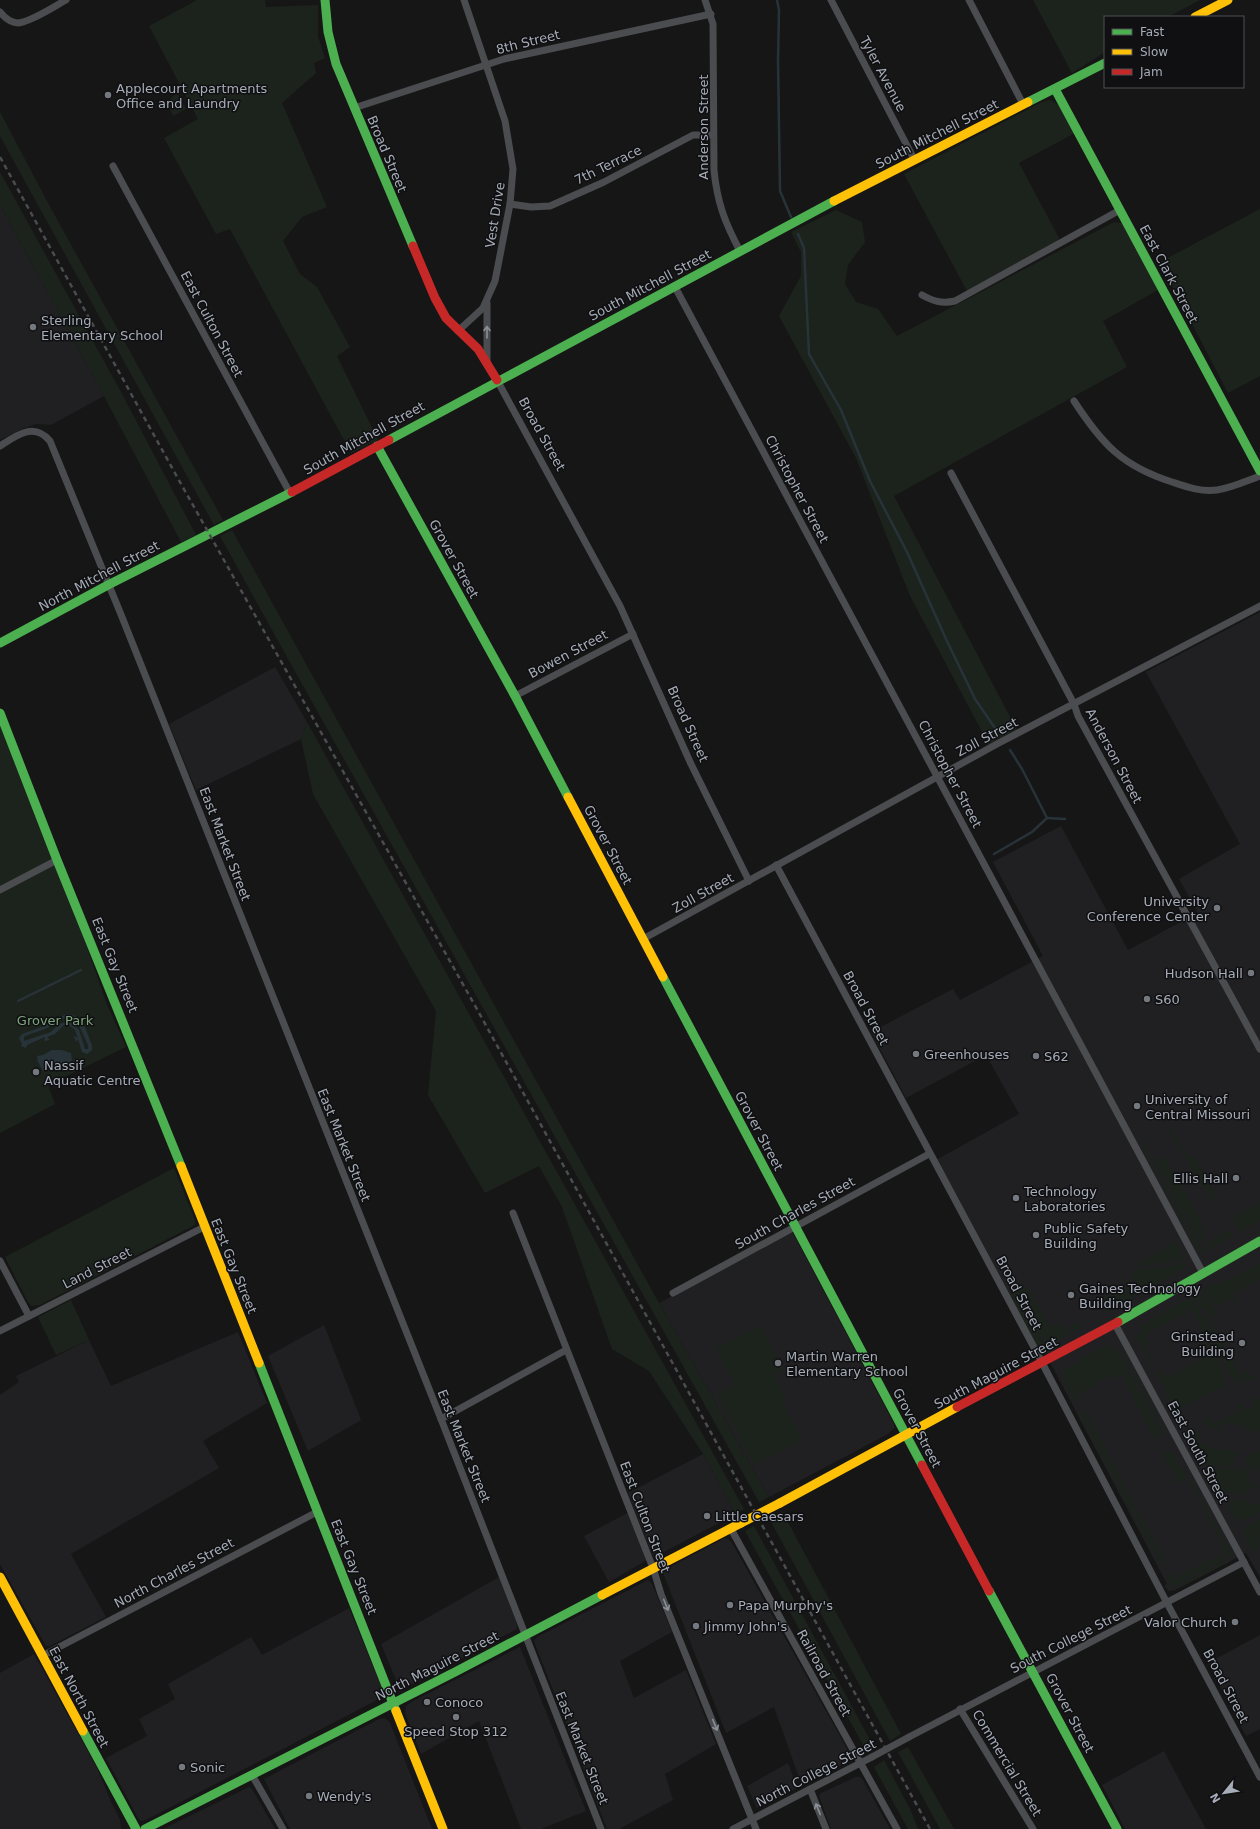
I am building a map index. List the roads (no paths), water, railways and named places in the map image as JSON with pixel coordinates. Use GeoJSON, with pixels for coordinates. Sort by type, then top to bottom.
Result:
{"type":"FeatureCollection","features":[{"type":"Feature","properties":{"kind":"street"},"geometry":{"type":"LineString","coordinates":[[0,12],[10,20],[17,23],[26,21],[66,0]]}},
{"type":"Feature","properties":{"kind":"street","name":"Broad Street"},"geometry":{"type":"LineString","coordinates":[[325,0],[328,32],[336,64],[435,298],[446,318],[478,349],[487,363],[620,606],[691,764],[748,881]]}},
{"type":"Feature","properties":{"kind":"street","name":"Vest Drive"},"geometry":{"type":"LineString","coordinates":[[458,331],[483,308],[495,281],[510,204],[513,169],[505,121],[464,0]]}},
{"type":"Feature","properties":{"kind":"street","name":"Anderson Street"},"geometry":{"type":"LineString","coordinates":[[705,0],[711,14],[713,24],[715,76],[713,135],[716,188],[726,224],[740,251]]}},
{"type":"Feature","properties":{"kind":"street","name":"Tyler Avenue"},"geometry":{"type":"LineString","coordinates":[[831,0],[914,159]]}},
{"type":"Feature","properties":{"kind":"street"},"geometry":{"type":"LineString","coordinates":[[970,0],[1023,104]]}},
{"type":"Feature","properties":{"kind":"street"},"geometry":{"type":"LineString","coordinates":[[1197,16],[1228,0]]}},
{"type":"Feature","properties":{"kind":"street","name":"8th Street"},"geometry":{"type":"LineString","coordinates":[[354,108],[485,65],[547,48],[711,14]]}},
{"type":"Feature","properties":{"kind":"street","name":"South Mitchell Street"},"geometry":{"type":"LineString","coordinates":[[210,534],[290,493],[497,380],[914,159],[1104,64]]}},
{"type":"Feature","properties":{"kind":"street","name":"East Clark Street"},"geometry":{"type":"LineString","coordinates":[[1055,89],[1260,471]]}},
{"type":"Feature","properties":{"kind":"street","name":"7th Terrace"},"geometry":{"type":"LineString","coordinates":[[510,204],[531,207],[550,206],[604,182],[693,135],[713,135]]}},
{"type":"Feature","properties":{"kind":"street","name":"East Culton Street"},"geometry":{"type":"LineString","coordinates":[[113,166],[290,493]]}},
{"type":"Feature","properties":{"kind":"street"},"geometry":{"type":"LineString","coordinates":[[922,295],[933,301],[945,303],[955,301],[1120,210]]}},
{"type":"Feature","properties":{"kind":"street","name":"Christopher Street"},"geometry":{"type":"LineString","coordinates":[[675,287],[1204,1273]]}},
{"type":"Feature","properties":{"kind":"street"},"geometry":{"type":"LineString","coordinates":[[487,300],[487,363]]}},
{"type":"Feature","properties":{"kind":"street"},"geometry":{"type":"LineString","coordinates":[[1074,401],[1100,438],[1112,451],[1139,469],[1155,477],[1203,491],[1230,487],[1260,476]]}},
{"type":"Feature","properties":{"kind":"street","name":"East Market Street"},"geometry":{"type":"LineString","coordinates":[[0,446],[16,435],[35,430],[40,432],[50,441],[441,1419],[524,1635],[601,1829]]}},
{"type":"Feature","properties":{"kind":"street","name":"Grover Street"},"geometry":{"type":"LineString","coordinates":[[378,446],[515,696],[794,1227],[1117,1829]]}},
{"type":"Feature","properties":{"kind":"street","name":"Anderson Street"},"geometry":{"type":"LineString","coordinates":[[951,473],[1074,704],[1078,716],[1260,1049]]}},
{"type":"Feature","properties":{"kind":"street","name":"North Mitchell Street"},"geometry":{"type":"LineString","coordinates":[[0,643],[108,585],[210,534]]}},
{"type":"Feature","properties":{"kind":"street","name":"Zoll Street"},"geometry":{"type":"LineString","coordinates":[[643,939],[938,777],[1260,606]]}},
{"type":"Feature","properties":{"kind":"street","name":"Bowen Street"},"geometry":{"type":"LineString","coordinates":[[515,696],[633,634]]}},
{"type":"Feature","properties":{"kind":"street","name":"East Gay Street"},"geometry":{"type":"LineString","coordinates":[[0,714],[139,1058],[204,1227],[443,1829]]}},
{"type":"Feature","properties":{"kind":"street"},"geometry":{"type":"LineString","coordinates":[[0,890],[58,860]]}},
{"type":"Feature","properties":{"kind":"street","name":"Broad Street"},"geometry":{"type":"LineString","coordinates":[[776,865],[1260,1777]]}},
{"type":"Feature","properties":{"kind":"street","name":"South Charles Street"},"geometry":{"type":"LineString","coordinates":[[673,1293],[929,1154]]}},
{"type":"Feature","properties":{"kind":"street","name":"East Culton Street"},"geometry":{"type":"LineString","coordinates":[[513,1213],[653,1568],[661,1594],[756,1829]]}},
{"type":"Feature","properties":{"kind":"street","name":"Land Street"},"geometry":{"type":"LineString","coordinates":[[0,1330],[204,1227]]}},
{"type":"Feature","properties":{"kind":"street","name":"South Maguire Street"},"geometry":{"type":"LineString","coordinates":[[741,1523],[906,1434],[1042,1364],[1260,1241]]}},
{"type":"Feature","properties":{"kind":"street"},"geometry":{"type":"LineString","coordinates":[[0,1261],[29,1316]]}},
{"type":"Feature","properties":{"kind":"street","name":"East South Street"},"geometry":{"type":"LineString","coordinates":[[1115,1324],[1260,1592]]}},
{"type":"Feature","properties":{"kind":"street"},"geometry":{"type":"LineString","coordinates":[[441,1419],[566,1350]]}},
{"type":"Feature","properties":{"kind":"street","name":"North Charles Street"},"geometry":{"type":"LineString","coordinates":[[42,1656],[318,1512]]}},
{"type":"Feature","properties":{"kind":"street","name":"North Maguire Street"},"geometry":{"type":"LineString","coordinates":[[145,1829],[394,1703],[741,1523]]}},
{"type":"Feature","properties":{"kind":"street","name":"Railroad Street"},"geometry":{"type":"LineString","coordinates":[[731,1529],[897,1829]]}},
{"type":"Feature","properties":{"kind":"street","name":"South College Street"},"geometry":{"type":"LineString","coordinates":[[909,1737],[1032,1671],[1167,1603],[1244,1562]]}},
{"type":"Feature","properties":{"kind":"street","name":"East North Street"},"geometry":{"type":"LineString","coordinates":[[0,1578],[136,1829]]}},
{"type":"Feature","properties":{"kind":"street","name":"Commercial Street"},"geometry":{"type":"LineString","coordinates":[[960,1709],[1033,1829]]}},
{"type":"Feature","properties":{"kind":"street","name":"North College Street"},"geometry":{"type":"LineString","coordinates":[[734,1829],[909,1737]]}},
{"type":"Feature","properties":{"kind":"street"},"geometry":{"type":"LineString","coordinates":[[252,1775],[283,1829]]}},
{"type":"Feature","properties":{"kind":"street"},"geometry":{"type":"LineString","coordinates":[[810,1789],[826,1829]]}},
{"type":"Feature","properties":{"kind":"waterway"},"geometry":{"type":"LineString","coordinates":[[777,0],[779,10],[778,60],[780,191],[791,217]]}},
{"type":"Feature","properties":{"kind":"waterway"},"geometry":{"type":"LineString","coordinates":[[798,234],[804,248],[809,354],[841,410],[870,481],[907,552],[975,699],[997,731]]}},
{"type":"Feature","properties":{"kind":"waterway"},"geometry":{"type":"LineString","coordinates":[[994,854],[1032,832],[1047,818],[1022,769],[1010,750]]}},
{"type":"Feature","properties":{"kind":"waterway"},"geometry":{"type":"LineString","coordinates":[[1047,818],[1065,819]]}},
{"type":"Feature","properties":{"kind":"waterway"},"geometry":{"type":"LineString","coordinates":[[18,1001],[81,970]]}},
{"type":"Feature","properties":{"kind":"railway"},"geometry":{"type":"LineString","coordinates":[[0,157],[176,475],[478,1011],[930,1829]]}},
{"type":"Feature","properties":{"kind":"place","name":"Applecourt Apartments Office and Laundry"},"geometry":{"type":"Point","coordinates":[108,95]}},
{"type":"Feature","properties":{"kind":"place","name":"Sterling Elementary School"},"geometry":{"type":"Point","coordinates":[33,327]}},
{"type":"Feature","properties":{"kind":"place","name":"University Conference Center"},"geometry":{"type":"Point","coordinates":[1217,908]}},
{"type":"Feature","properties":{"kind":"place","name":"Hudson Hall"},"geometry":{"type":"Point","coordinates":[1251,973]}},
{"type":"Feature","properties":{"kind":"place","name":"S60"},"geometry":{"type":"Point","coordinates":[1147,999]}},
{"type":"Feature","properties":{"kind":"place","name":"Greenhouses"},"geometry":{"type":"Point","coordinates":[916,1054]}},
{"type":"Feature","properties":{"kind":"place","name":"S62"},"geometry":{"type":"Point","coordinates":[1036,1056]}},
{"type":"Feature","properties":{"kind":"place","name":"Nassif Aquatic Centre"},"geometry":{"type":"Point","coordinates":[36,1072]}},
{"type":"Feature","properties":{"kind":"place","name":"University of Central Missouri"},"geometry":{"type":"Point","coordinates":[1137,1106]}},
{"type":"Feature","properties":{"kind":"place","name":"Ellis Hall"},"geometry":{"type":"Point","coordinates":[1236,1178]}},
{"type":"Feature","properties":{"kind":"place","name":"Technology Laboratories"},"geometry":{"type":"Point","coordinates":[1016,1198]}},
{"type":"Feature","properties":{"kind":"place","name":"Public Safety Building"},"geometry":{"type":"Point","coordinates":[1036,1235]}},
{"type":"Feature","properties":{"kind":"place","name":"Gaines Technology Building"},"geometry":{"type":"Point","coordinates":[1071,1295]}},
{"type":"Feature","properties":{"kind":"place","name":"Grinstead Building"},"geometry":{"type":"Point","coordinates":[1242,1343]}},
{"type":"Feature","properties":{"kind":"place","name":"Martin Warren Elementary School"},"geometry":{"type":"Point","coordinates":[778,1363]}},
{"type":"Feature","properties":{"kind":"place","name":"Little Caesars"},"geometry":{"type":"Point","coordinates":[707,1516]}},
{"type":"Feature","properties":{"kind":"place","name":"Papa Murphy's"},"geometry":{"type":"Point","coordinates":[730,1605]}},
{"type":"Feature","properties":{"kind":"place","name":"Valor Church"},"geometry":{"type":"Point","coordinates":[1235,1622]}},
{"type":"Feature","properties":{"kind":"place","name":"Jimmy John's"},"geometry":{"type":"Point","coordinates":[696,1626]}},
{"type":"Feature","properties":{"kind":"place","name":"Conoco"},"geometry":{"type":"Point","coordinates":[427,1702]}},
{"type":"Feature","properties":{"kind":"place","name":"Speed Stop 312"},"geometry":{"type":"Point","coordinates":[456,1717]}},
{"type":"Feature","properties":{"kind":"place","name":"Sonic"},"geometry":{"type":"Point","coordinates":[182,1767]}},
{"type":"Feature","properties":{"kind":"place","name":"Wendy's"},"geometry":{"type":"Point","coordinates":[309,1796]}},
{"type":"Feature","properties":{"kind":"park label","name":"Grover Park"},"geometry":{"type":"Point","coordinates":[55,1020]}}]}
